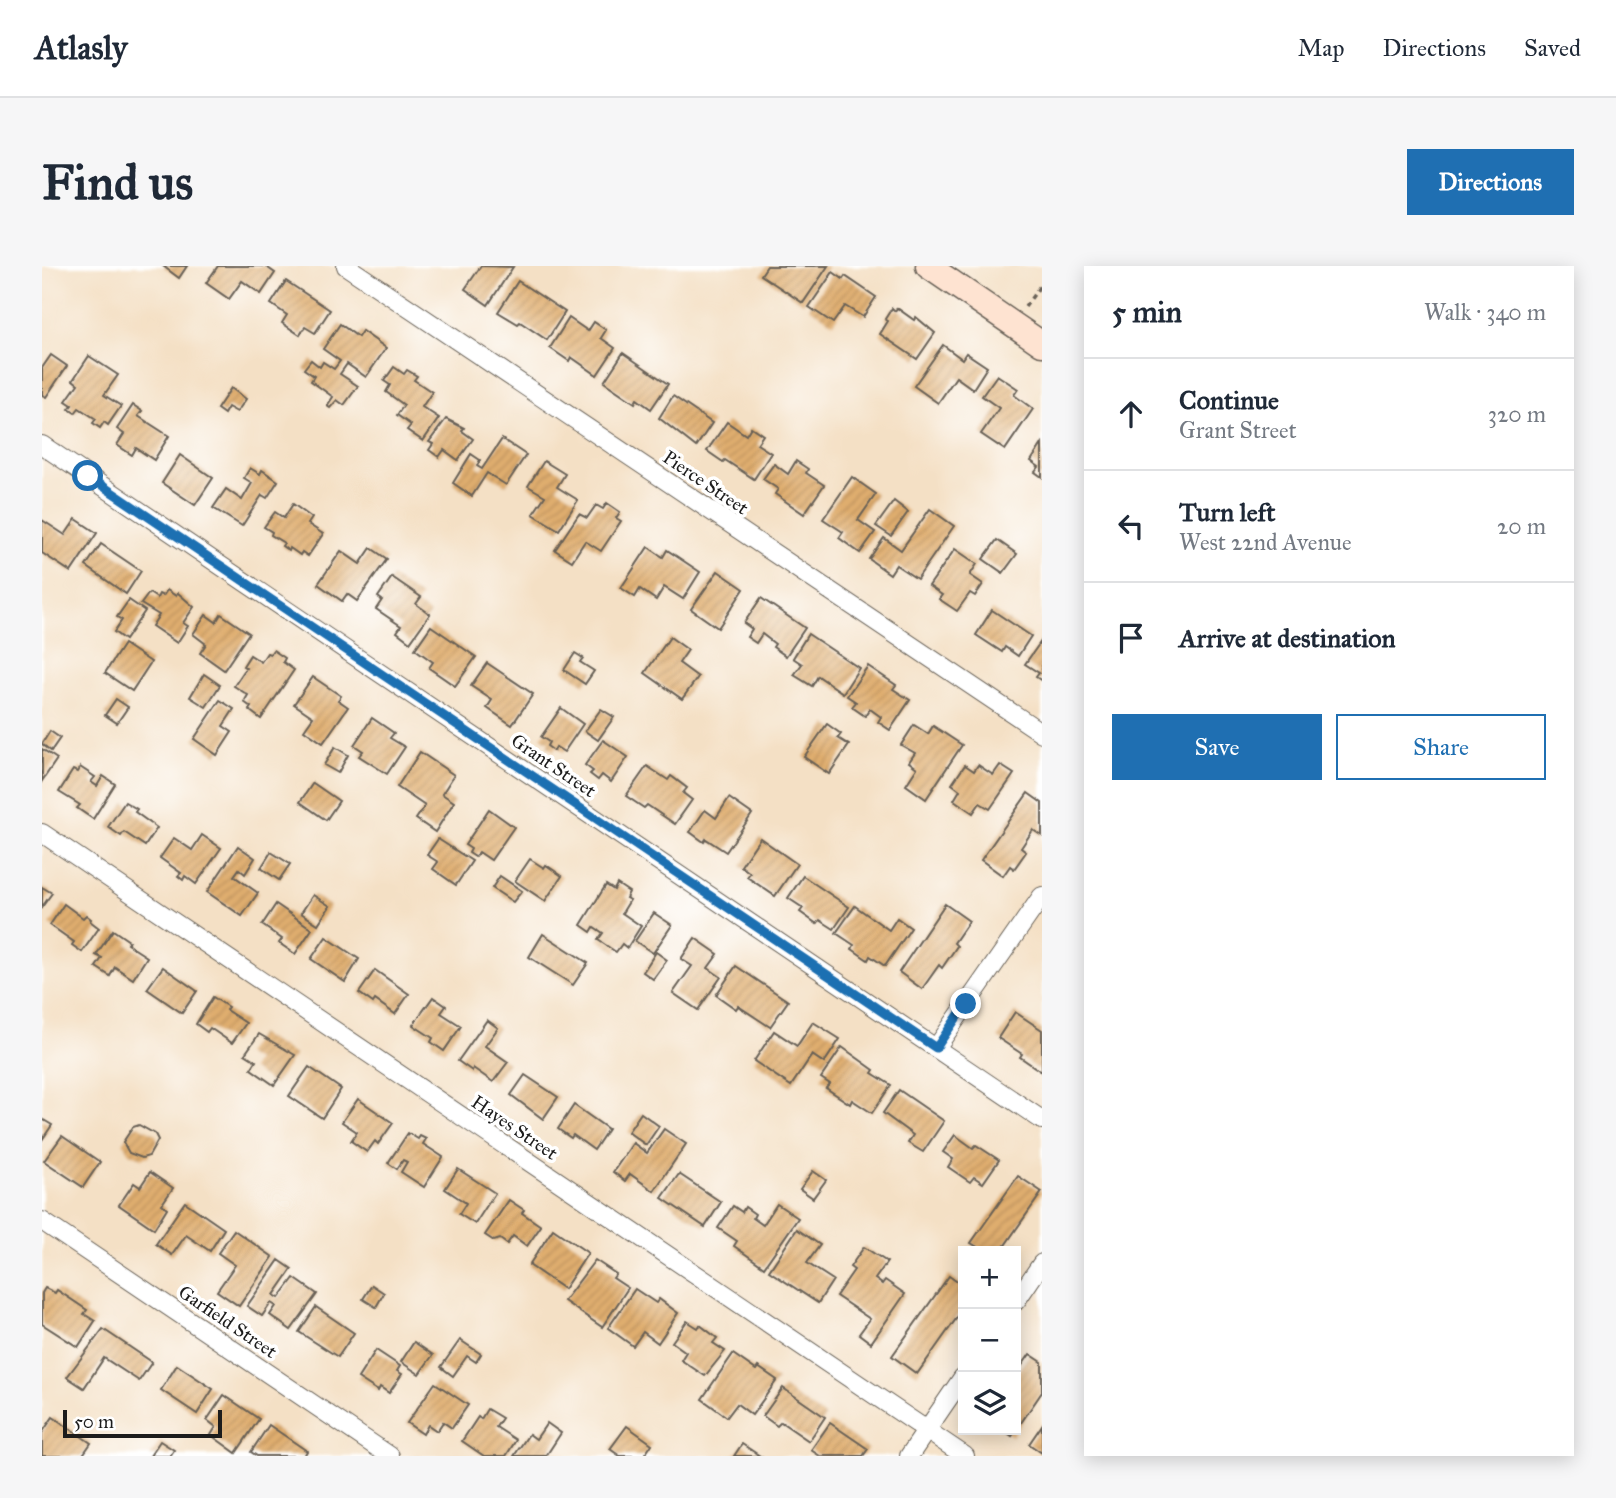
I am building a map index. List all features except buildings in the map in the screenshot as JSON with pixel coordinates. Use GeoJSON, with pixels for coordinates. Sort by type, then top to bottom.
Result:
{"type":"FeatureCollection","features":[{"type":"Feature","properties":{"kind":"main road"},"geometry":{"type":"LineString","coordinates":[[928,266],[1042,344]]}},
{"type":"Feature","properties":{"kind":"street","name":"Pierce Street"},"geometry":{"type":"LineString","coordinates":[[346,266],[1042,733]]}},
{"type":"Feature","properties":{"kind":"street","name":"Grant Street"},"geometry":{"type":"LineString","coordinates":[[42,445],[1042,1119]]}},
{"type":"Feature","properties":{"kind":"street","name":"Hayes Street"},"geometry":{"type":"LineString","coordinates":[[42,833],[965,1456]]}},
{"type":"Feature","properties":{"kind":"street"},"geometry":{"type":"LineString","coordinates":[[936,1048],[1042,896]]}},
{"type":"Feature","properties":{"kind":"street","name":"Garfield Street"},"geometry":{"type":"LineString","coordinates":[[42,1221],[390,1456]]}},
{"type":"Feature","properties":{"kind":"street"},"geometry":{"type":"LineString","coordinates":[[1021,1294],[1042,1263]]}},
{"type":"Feature","properties":{"kind":"street"},"geometry":{"type":"LineString","coordinates":[[909,1456],[958,1384]]}},
{"type":"Feature","properties":{"kind":"path"},"geometry":{"type":"LineString","coordinates":[[1014,325],[1042,283]]}},
{"type":"Feature","properties":{"kind":"route"},"geometry":{"type":"LineString","coordinates":[[88,476],[936,1048],[966,1004]]}}]}
